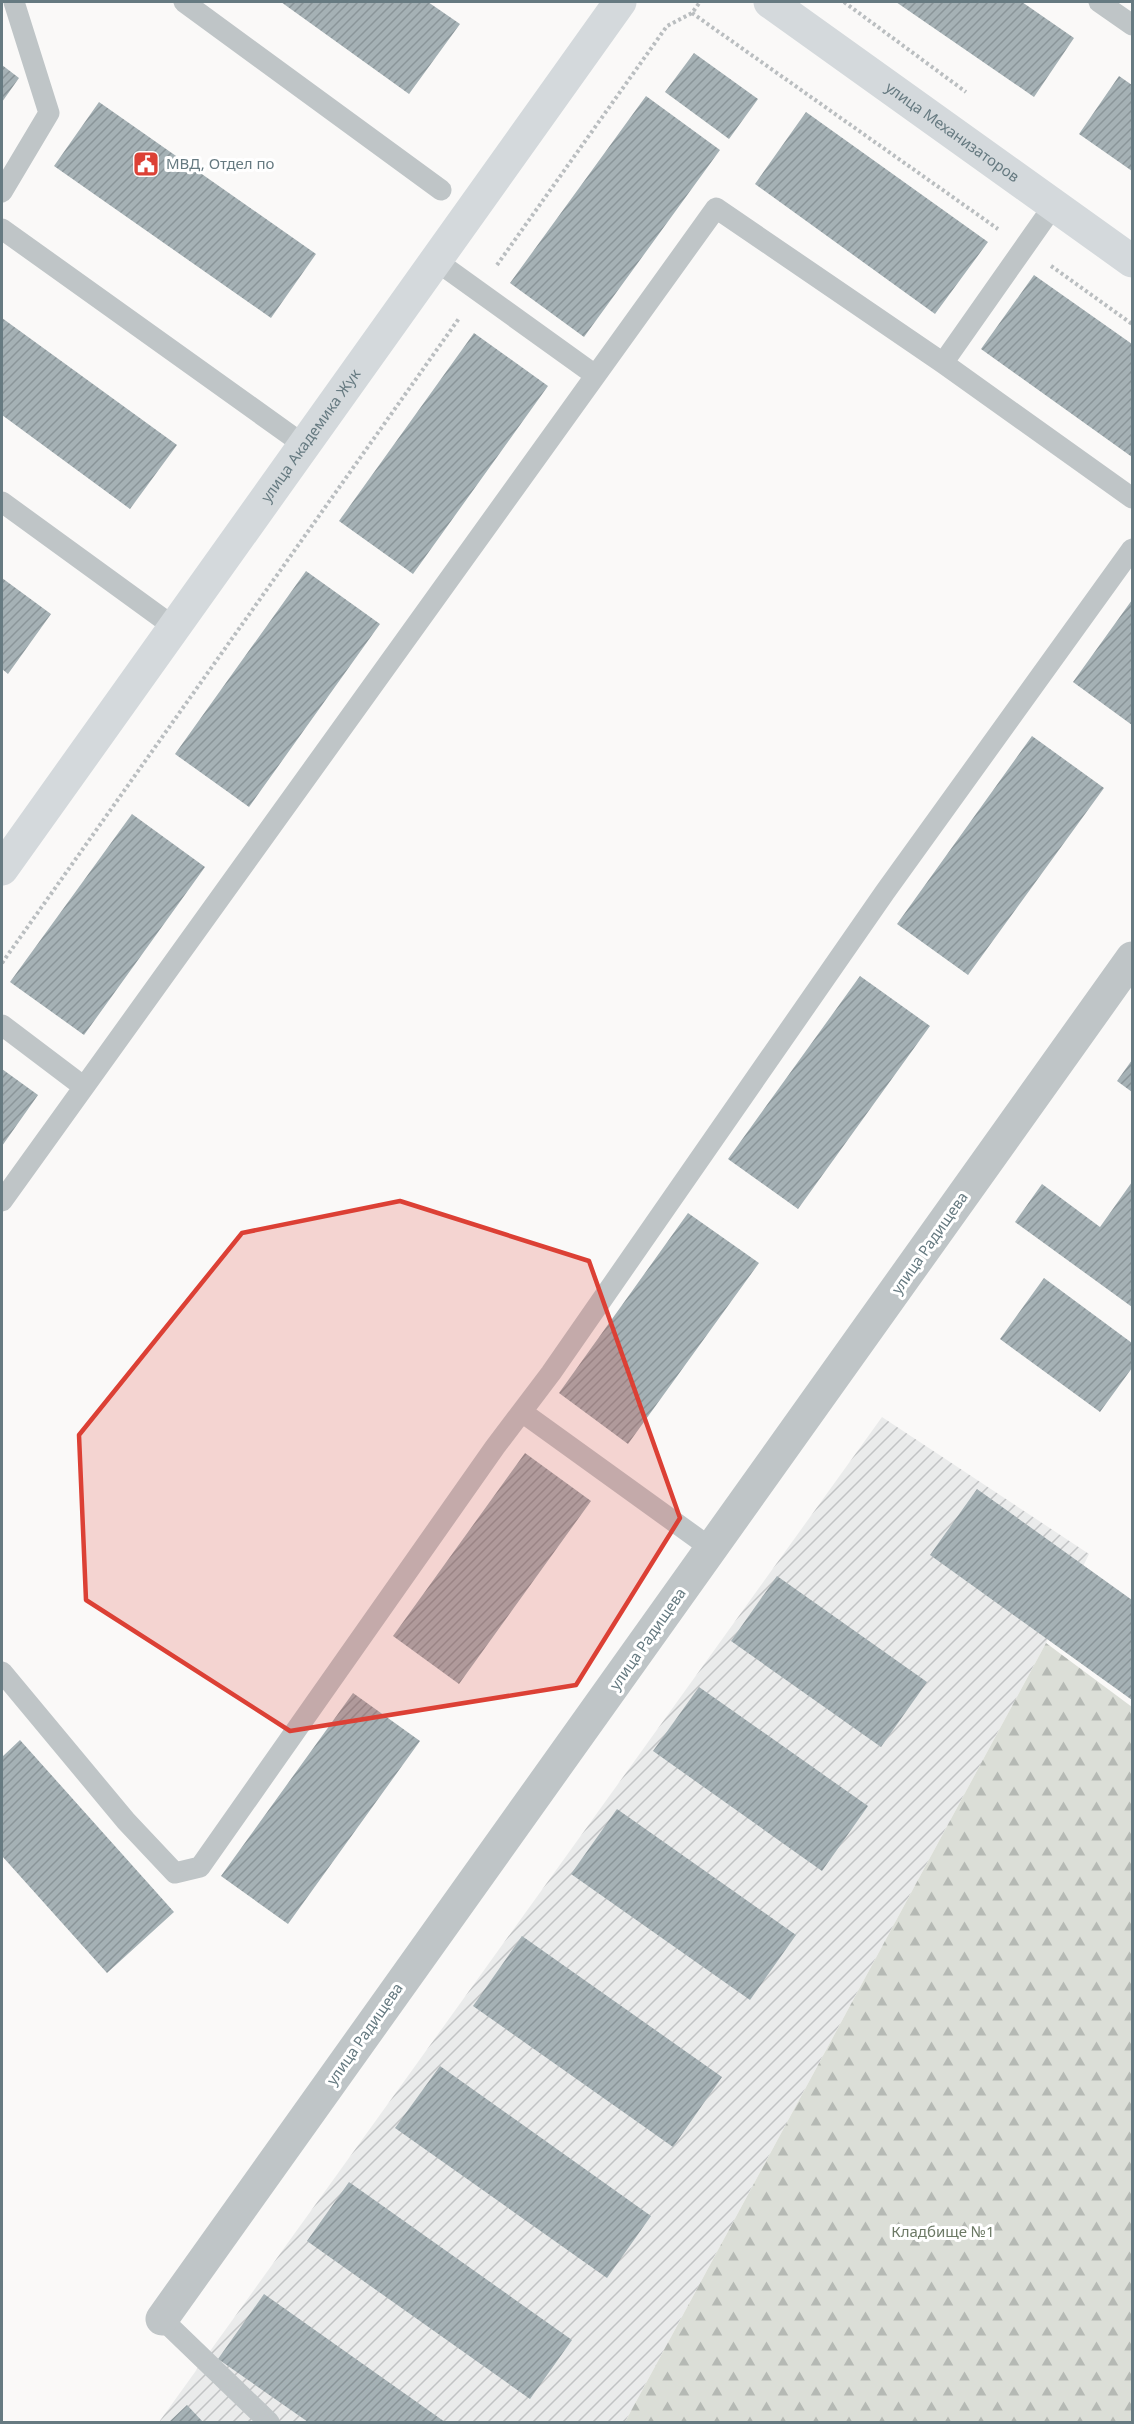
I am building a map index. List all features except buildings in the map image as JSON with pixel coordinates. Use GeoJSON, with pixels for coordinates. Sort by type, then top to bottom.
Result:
{"type":"FeatureCollection","features":[{"type":"Feature","properties":{"kind":"street","name":"улица Академика Жук"},"geometry":{"type":"LineString","coordinates":[[2,869],[620,2]]}},
{"type":"Feature","properties":{"kind":"street","name":"улица Механизаторов"},"geometry":{"type":"LineString","coordinates":[[770,2],[1132,261]]}},
{"type":"Feature","properties":{"kind":"street","name":"улица Радищева"},"geometry":{"type":"LineString","coordinates":[[162,2319],[1129,970]]}},
{"type":"Feature","properties":{"kind":"lane"},"geometry":{"type":"LineString","coordinates":[[2,192],[49,113],[14,2]]}},
{"type":"Feature","properties":{"kind":"lane"},"geometry":{"type":"LineString","coordinates":[[184,2],[441,190]]}},
{"type":"Feature","properties":{"kind":"lane"},"geometry":{"type":"LineString","coordinates":[[1099,2],[1132,25]]}},
{"type":"Feature","properties":{"kind":"lane"},"geometry":{"type":"LineString","coordinates":[[943,363],[1054,205]]}},
{"type":"Feature","properties":{"kind":"lane"},"geometry":{"type":"LineString","coordinates":[[2,1201],[716,208],[943,363],[1132,498]]}},
{"type":"Feature","properties":{"kind":"lane"},"geometry":{"type":"LineString","coordinates":[[2,228],[304,445]]}},
{"type":"Feature","properties":{"kind":"lane"},"geometry":{"type":"LineString","coordinates":[[435,261],[595,375]]}},
{"type":"Feature","properties":{"kind":"lane"},"geometry":{"type":"LineString","coordinates":[[2,502],[174,627]]}},
{"type":"Feature","properties":{"kind":"lane"},"geometry":{"type":"LineString","coordinates":[[2,1672],[126,1821],[175,1873],[200,1867],[522,1412],[885,891],[1132,549]]}},
{"type":"Feature","properties":{"kind":"lane"},"geometry":{"type":"LineString","coordinates":[[2,1025],[84,1087]]}},
{"type":"Feature","properties":{"kind":"lane"},"geometry":{"type":"LineString","coordinates":[[522,1412],[712,1549]]}},
{"type":"Feature","properties":{"kind":"lane"},"geometry":{"type":"LineString","coordinates":[[162,2319],[268,2422]]}},
{"type":"Feature","properties":{"kind":"path"},"geometry":{"type":"LineString","coordinates":[[2,963],[667,26],[692,13],[700,2]]}},
{"type":"Feature","properties":{"kind":"path"},"geometry":{"type":"LineString","coordinates":[[692,13],[1132,324]]}},
{"type":"Feature","properties":{"kind":"highlighted area"},"geometry":{"type":"Polygon","coordinates":[[[400,1201],[589,1261],[680,1518],[576,1685],[290,1731],[86,1600],[79,1435],[242,1233],[400,1201]]]}},
{"type":"Feature","properties":{"kind":"shaded area"},"geometry":{"type":"Polygon","coordinates":[[[882,1417],[1089,1554],[1046,1643],[625,2422],[159,2422],[882,1417]]]}},
{"type":"Feature","properties":{"kind":"green space","name":"Кладбище №1"},"geometry":{"type":"Polygon","coordinates":[[[1046,1643],[1132,1707],[1132,2422],[625,2422],[1046,1643]]]}},
{"type":"Feature","properties":{"kind":"place","name":"МВД, Отдел по"},"geometry":{"type":"Point","coordinates":[146,164]}}]}
